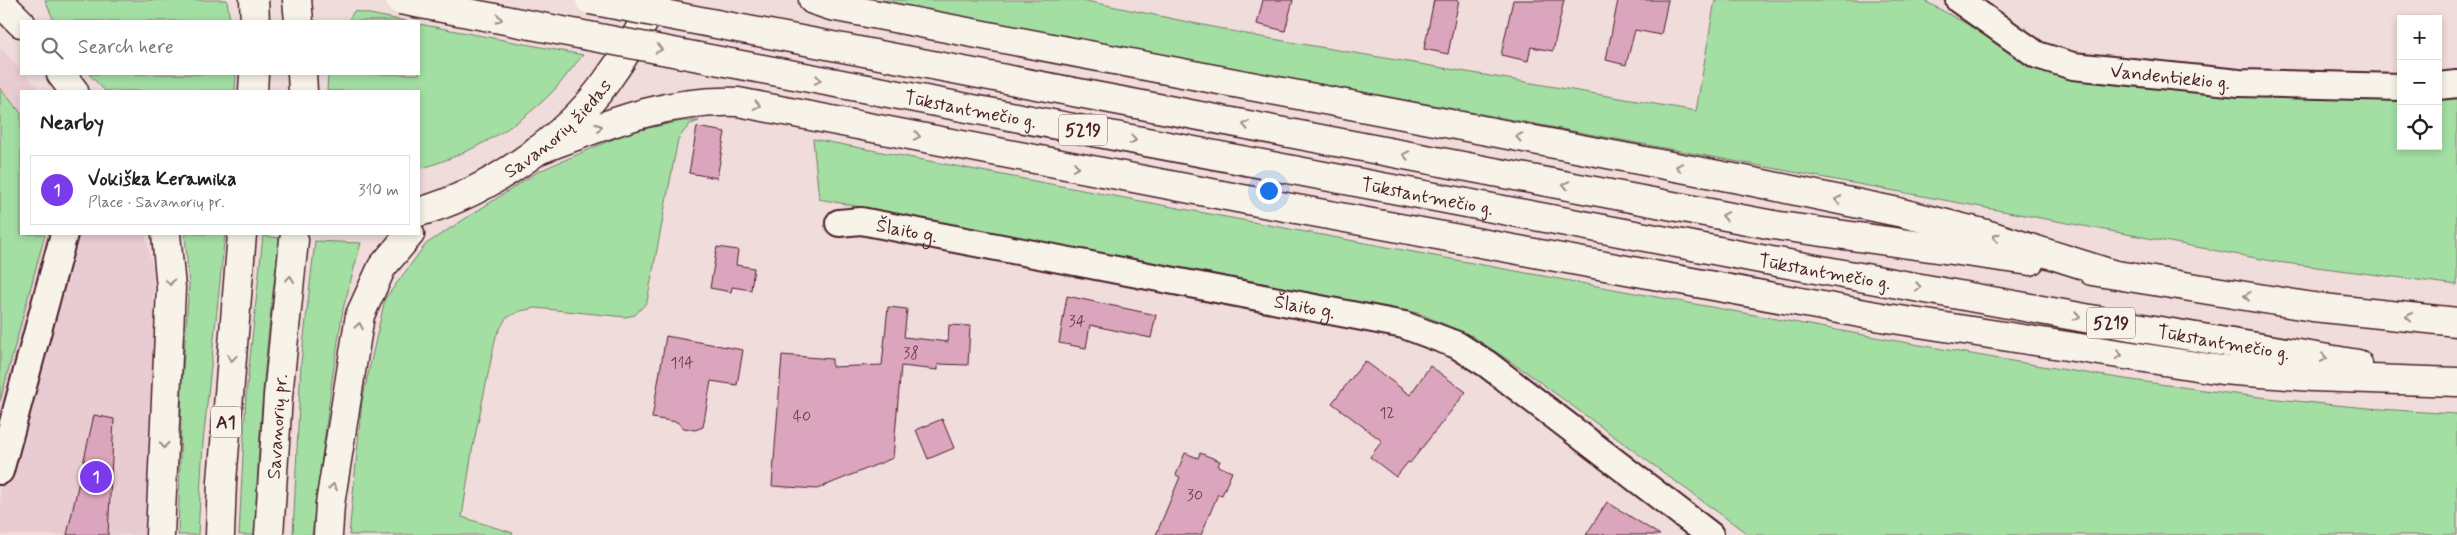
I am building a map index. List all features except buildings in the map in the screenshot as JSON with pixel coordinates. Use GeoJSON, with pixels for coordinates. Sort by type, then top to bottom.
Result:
{"type":"FeatureCollection","features":[{"type":"Feature","properties":{"kind":"highway"},"geometry":{"type":"LineString","coordinates":[[14,0],[21,20]]}},
{"type":"Feature","properties":{"kind":"highway"},"geometry":{"type":"LineString","coordinates":[[254,0],[255,20]]}},
{"type":"Feature","properties":{"kind":"highway"},"geometry":{"type":"LineString","coordinates":[[297,0],[299,20]]}},
{"type":"Feature","properties":{"kind":"highway","name":"Tūkstantmečio g."},"geometry":{"type":"LineString","coordinates":[[400,0],[1766,260],[2118,324],[2457,381]]}},
{"type":"Feature","properties":{"kind":"highway","name":"Tūkstantmečio g."},"geometry":{"type":"LineString","coordinates":[[590,0],[1773,225],[2109,273],[2313,307],[2457,322]]}},
{"type":"Feature","properties":{"kind":"highway","name":"Savanorių žiedas"},"geometry":{"type":"LineString","coordinates":[[420,223],[429,209],[503,173],[536,150],[573,119],[605,83],[633,44],[655,0]]}},
{"type":"Feature","properties":{"kind":"highway"},"geometry":{"type":"LineString","coordinates":[[813,0],[831,6],[1719,175],[1898,212],[1982,233],[2109,273]]}},
{"type":"Feature","properties":{"kind":"highway"},"geometry":{"type":"LineString","coordinates":[[0,2],[20,20]]}},
{"type":"Feature","properties":{"kind":"highway"},"geometry":{"type":"LineString","coordinates":[[62,75],[73,90]]}},
{"type":"Feature","properties":{"kind":"highway"},"geometry":{"type":"LineString","coordinates":[[253,90],[254,75]]}},
{"type":"Feature","properties":{"kind":"highway"},"geometry":{"type":"LineString","coordinates":[[302,75],[303,90]]}},
{"type":"Feature","properties":{"kind":"highway"},"geometry":{"type":"LineString","coordinates":[[536,150],[636,113],[680,104],[711,101],[738,102],[1707,286],[1896,320],[2222,370],[2313,377],[2457,381]]}},
{"type":"Feature","properties":{"kind":"highway"},"geometry":{"type":"LineString","coordinates":[[160,535],[171,288],[166,235]]}},
{"type":"Feature","properties":{"kind":"highway","name":"A1"},"geometry":{"type":"LineString","coordinates":[[220,535],[227,417],[242,235]]}},
{"type":"Feature","properties":{"kind":"highway"},"geometry":{"type":"LineString","coordinates":[[328,535],[330,504],[360,315],[382,267],[409,235]]}},
{"type":"Feature","properties":{"kind":"highway","name":"Savanorių pr."},"geometry":{"type":"LineString","coordinates":[[269,535],[278,396],[294,240]]}},
{"type":"Feature","properties":{"kind":"street","name":"Vandentiekio g."},"geometry":{"type":"LineString","coordinates":[[1959,0],[2037,55],[2072,66],[2239,84],[2397,87]]}},
{"type":"Feature","properties":{"kind":"street"},"geometry":{"type":"LineString","coordinates":[[2442,86],[2457,84]]}},
{"type":"Feature","properties":{"kind":"street","name":"Šlaito g."},"geometry":{"type":"LineString","coordinates":[[839,223],[861,221],[1404,325],[1457,345],[1487,364],[1710,535]]}},
{"type":"Feature","properties":{"kind":"street"},"geometry":{"type":"LineString","coordinates":[[0,471],[64,235]]}},
{"type":"Feature","properties":{"kind":"shaded area"},"geometry":{"type":"Polygon","coordinates":[[[0,47],[20,69],[20,75],[26,75],[40,90],[20,90],[20,235],[145,235],[154,274],[150,535],[0,535],[0,47]]]}},
{"type":"Feature","properties":{"kind":"green space"},"geometry":{"type":"Polygon","coordinates":[[[45,0],[227,0],[230,20],[54,20],[45,0]]]}},
{"type":"Feature","properties":{"kind":"green space"},"geometry":{"type":"Polygon","coordinates":[[[868,0],[1082,0],[1261,37],[1696,111],[1715,0],[1923,0],[2012,49],[2264,94],[2348,99],[2397,96],[2397,150],[2442,150],[2442,94],[2457,93],[2457,285],[2277,262],[868,0]]]}},
{"type":"Feature","properties":{"kind":"green space"},"geometry":{"type":"Polygon","coordinates":[[[354,11],[401,20],[349,20],[354,11]]]}},
{"type":"Feature","properties":{"kind":"green space"},"geometry":{"type":"Polygon","coordinates":[[[420,24],[583,55],[548,96],[515,123],[469,150],[420,169],[420,90],[327,90],[328,75],[420,75],[420,24]]]}},
{"type":"Feature","properties":{"kind":"green space"},"geometry":{"type":"Polygon","coordinates":[[[90,75],[236,75],[235,90],[104,90],[90,75]]]}},
{"type":"Feature","properties":{"kind":"green space"},"geometry":{"type":"Polygon","coordinates":[[[0,88],[20,112],[20,235],[45,235],[0,401],[0,88]]]}},
{"type":"Feature","properties":{"kind":"green space"},"geometry":{"type":"Polygon","coordinates":[[[682,121],[699,121],[690,124],[678,139],[647,302],[635,315],[625,317],[536,308],[520,311],[506,318],[496,336],[472,451],[462,517],[513,533],[512,535],[349,535],[362,401],[385,299],[426,244],[539,171],[630,132],[682,121]]]}},
{"type":"Feature","properties":{"kind":"green space"},"geometry":{"type":"Polygon","coordinates":[[[813,139],[1486,266],[1989,357],[2176,386],[2269,398],[2363,408],[2457,414],[2457,535],[1749,535],[1526,372],[1472,336],[1418,313],[819,199],[813,139]]]}},
{"type":"Feature","properties":{"kind":"green space"},"geometry":{"type":"Polygon","coordinates":[[[185,235],[225,235],[203,442],[198,535],[178,535],[182,382],[189,285],[185,235]]]}},
{"type":"Feature","properties":{"kind":"green space"},"geometry":{"type":"Polygon","coordinates":[[[263,236],[280,238],[263,387],[255,535],[239,535],[246,395],[263,236]]]}},
{"type":"Feature","properties":{"kind":"green space"},"geometry":{"type":"Polygon","coordinates":[[[315,241],[361,243],[343,309],[312,535],[293,535],[301,363],[315,241]]]}},
{"type":"Feature","properties":{"kind":"place","name":"Vokiška Keramika"},"geometry":{"type":"Point","coordinates":[96,477]}}]}
